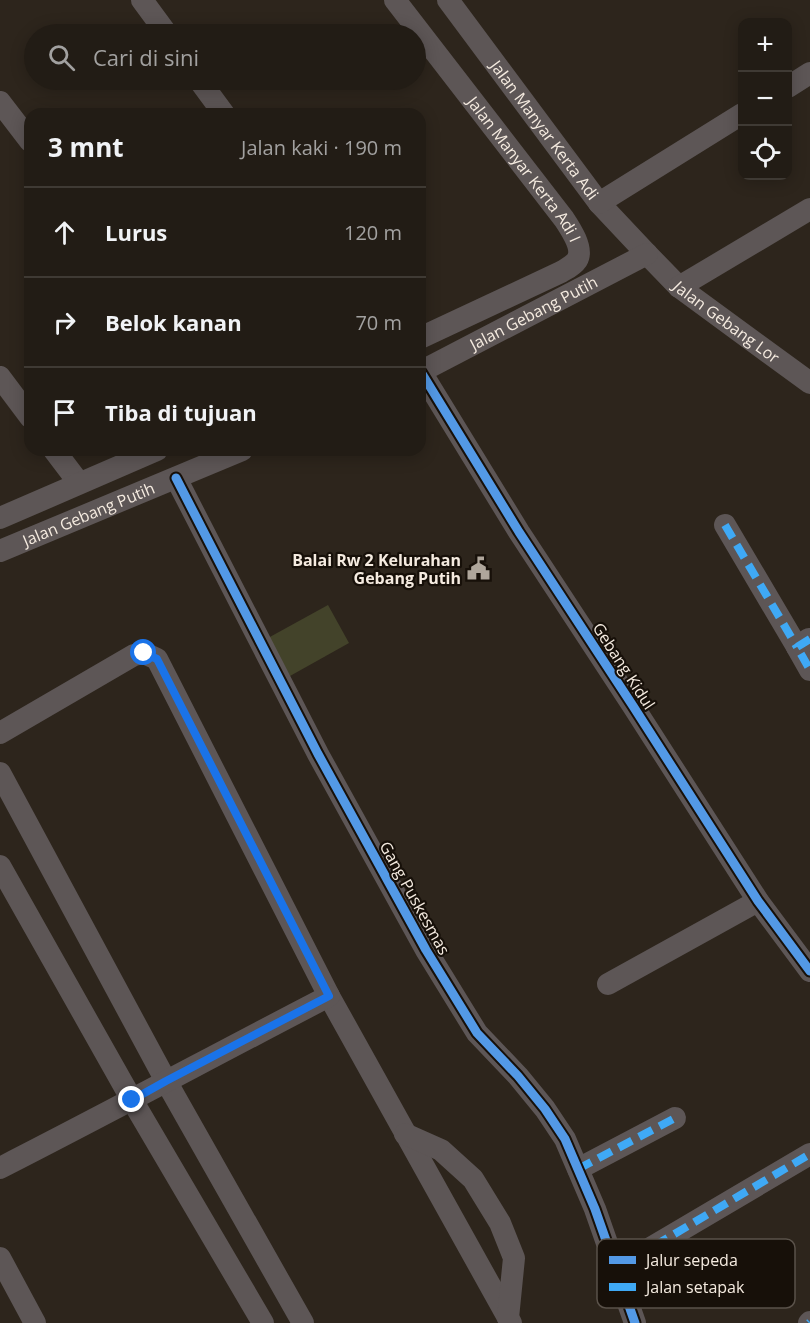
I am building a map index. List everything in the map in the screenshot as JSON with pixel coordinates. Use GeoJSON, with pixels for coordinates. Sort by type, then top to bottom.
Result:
{"type":"FeatureCollection","features":[{"type":"Feature","properties":{"kind":"street"},"geometry":{"type":"LineString","coordinates":[[142,0],[160,24]]}},
{"type":"Feature","properties":{"kind":"street","name":"Jalan Manyar Kerta Adi I"},"geometry":{"type":"LineString","coordinates":[[395,0],[414,24]]}},
{"type":"Feature","properties":{"kind":"street","name":"Jalan Manyar Kerta Adi"},"geometry":{"type":"LineString","coordinates":[[448,0],[599,203],[647,254]]}},
{"type":"Feature","properties":{"kind":"street","name":"Jalan Manyar Kerta Adi I"},"geometry":{"type":"LineString","coordinates":[[426,40],[564,219],[573,233],[579,257],[575,263],[561,272],[426,335]]}},
{"type":"Feature","properties":{"kind":"street"},"geometry":{"type":"LineString","coordinates":[[792,84],[810,73]]}},
{"type":"Feature","properties":{"kind":"street"},"geometry":{"type":"LineString","coordinates":[[206,90],[220,108]]}},
{"type":"Feature","properties":{"kind":"street"},"geometry":{"type":"LineString","coordinates":[[0,102],[24,133]]}},
{"type":"Feature","properties":{"kind":"street"},"geometry":{"type":"LineString","coordinates":[[599,203],[738,116]]}},
{"type":"Feature","properties":{"kind":"street"},"geometry":{"type":"LineString","coordinates":[[679,287],[810,209]]}},
{"type":"Feature","properties":{"kind":"street","name":"Jalan Gebang Lor"},"geometry":{"type":"LineString","coordinates":[[647,254],[679,287],[810,383]]}},
{"type":"Feature","properties":{"kind":"street","name":"Jalan Gebang Putih"},"geometry":{"type":"LineString","coordinates":[[426,369],[647,254]]}},
{"type":"Feature","properties":{"kind":"street"},"geometry":{"type":"LineString","coordinates":[[0,377],[24,409]]}},
{"type":"Feature","properties":{"kind":"street","name":"Gebang Kidul"},"geometry":{"type":"LineString","coordinates":[[426,382],[519,532],[758,900],[810,971]]}},
{"type":"Feature","properties":{"kind":"street"},"geometry":{"type":"LineString","coordinates":[[59,456],[79,483]]}},
{"type":"Feature","properties":{"kind":"street"},"geometry":{"type":"LineString","coordinates":[[0,518],[143,456]]}},
{"type":"Feature","properties":{"kind":"street","name":"Jalan Gebang Putih"},"geometry":{"type":"LineString","coordinates":[[0,551],[229,456]]}},
{"type":"Feature","properties":{"kind":"street","name":"Gang Puskesmas"},"geometry":{"type":"LineString","coordinates":[[176,478],[318,754],[426,950],[477,1033],[545,1108],[565,1139],[596,1209],[606,1239]]}},
{"type":"Feature","properties":{"kind":"street"},"geometry":{"type":"LineString","coordinates":[[725,525],[804,643],[810,670]]}},
{"type":"Feature","properties":{"kind":"street"},"geometry":{"type":"LineString","coordinates":[[0,733],[134,656],[144,653],[157,659],[329,996],[509,1320]]}},
{"type":"Feature","properties":{"kind":"street"},"geometry":{"type":"LineString","coordinates":[[0,772],[166,1081],[303,1323]]}},
{"type":"Feature","properties":{"kind":"street"},"geometry":{"type":"LineString","coordinates":[[0,866],[132,1100],[263,1323]]}},
{"type":"Feature","properties":{"kind":"street"},"geometry":{"type":"LineString","coordinates":[[608,984],[758,900]]}},
{"type":"Feature","properties":{"kind":"street"},"geometry":{"type":"LineString","coordinates":[[0,1168],[329,996]]}},
{"type":"Feature","properties":{"kind":"street"},"geometry":{"type":"LineString","coordinates":[[578,1169],[675,1118]]}},
{"type":"Feature","properties":{"kind":"street"},"geometry":{"type":"LineString","coordinates":[[405,1134],[441,1150],[473,1179],[500,1223],[513,1258],[509,1320]]}},
{"type":"Feature","properties":{"kind":"street"},"geometry":{"type":"LineString","coordinates":[[666,1239],[810,1154]]}},
{"type":"Feature","properties":{"kind":"street"},"geometry":{"type":"LineString","coordinates":[[0,1258],[35,1323]]}},
{"type":"Feature","properties":{"kind":"street","name":"Gang Puskesmas"},"geometry":{"type":"LineString","coordinates":[[629,1308],[635,1323]]}},
{"type":"Feature","properties":{"kind":"green space"},"geometry":{"type":"Polygon","coordinates":[[[328,605],[349,643],[290,676],[268,638],[328,605]]]}},
{"type":"Feature","properties":{"kind":"marked path"},"geometry":{"type":"LineString","coordinates":[[725,525],[797,647]]}},
{"type":"Feature","properties":{"kind":"marked path"},"geometry":{"type":"LineString","coordinates":[[810,639],[797,647],[810,670]]}},
{"type":"Feature","properties":{"kind":"marked path"},"geometry":{"type":"LineString","coordinates":[[578,1169],[675,1118]]}},
{"type":"Feature","properties":{"kind":"marked path"},"geometry":{"type":"LineString","coordinates":[[666,1239],[810,1154]]}},
{"type":"Feature","properties":{"kind":"cycle path"},"geometry":{"type":"LineString","coordinates":[[426,380],[519,532],[758,901],[810,971]]}},
{"type":"Feature","properties":{"kind":"cycle path"},"geometry":{"type":"LineString","coordinates":[[176,478],[318,754],[426,950],[477,1033],[518,1076],[545,1109],[565,1139],[606,1239]]}},
{"type":"Feature","properties":{"kind":"cycle path"},"geometry":{"type":"LineString","coordinates":[[630,1308],[635,1323]]}},
{"type":"Feature","properties":{"kind":"place","name":"Balai Rw 2 Kelurahan Gebang Putih"},"geometry":{"type":"Point","coordinates":[479,569]}},
{"type":"Feature","properties":{"kind":"route"},"geometry":{"type":"LineString","coordinates":[[132,1100],[329,996],[157,659],[144,653]]}}]}
